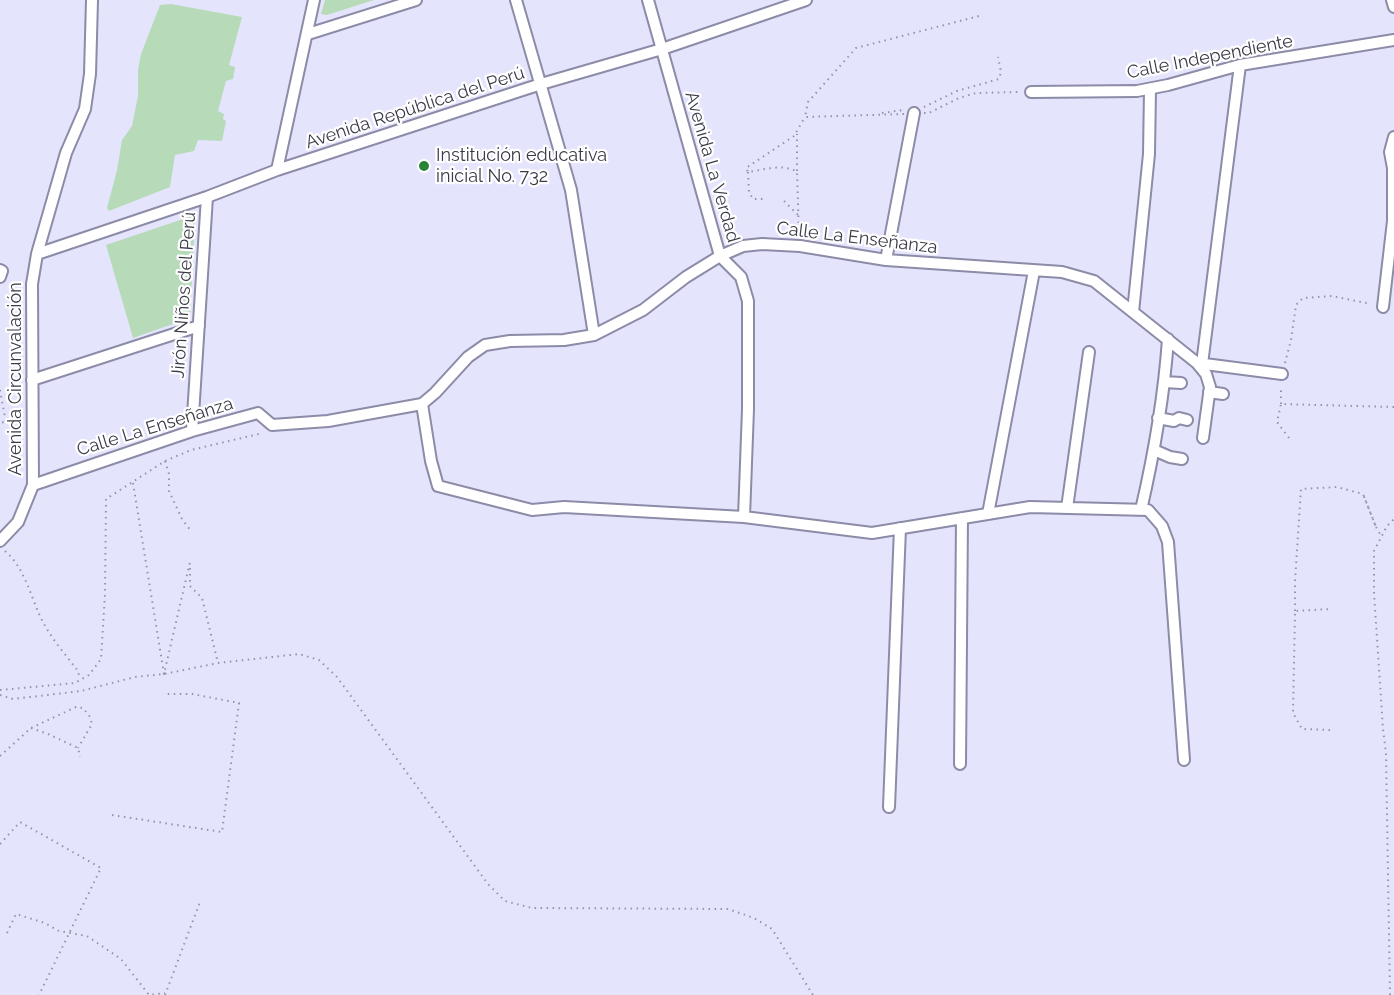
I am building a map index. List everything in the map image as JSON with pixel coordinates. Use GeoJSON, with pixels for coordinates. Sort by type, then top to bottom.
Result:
{"type":"FeatureCollection","features":[{"type":"Feature","properties":{"kind":"street","name":"Avenida Circunvalación"},"geometry":{"type":"LineString","coordinates":[[0,541],[18,522],[33,484],[32,284],[37,254],[66,153],[85,109],[90,74],[92,0]]}},
{"type":"Feature","properties":{"kind":"street"},"geometry":{"type":"LineString","coordinates":[[277,170],[315,0]]}},
{"type":"Feature","properties":{"kind":"street"},"geometry":{"type":"LineString","coordinates":[[308,34],[416,0]]}},
{"type":"Feature","properties":{"kind":"street"},"geometry":{"type":"LineString","coordinates":[[516,0],[571,190],[594,336]]}},
{"type":"Feature","properties":{"kind":"street","name":"Avenida La Verdad"},"geometry":{"type":"LineString","coordinates":[[648,0],[720,256],[741,276],[748,301],[748,409],[744,517]]}},
{"type":"Feature","properties":{"kind":"street","name":"Avenida República del Perú"},"geometry":{"type":"LineString","coordinates":[[37,254],[207,197],[277,170],[541,84],[662,49],[806,0]]}},
{"type":"Feature","properties":{"kind":"street"},"geometry":{"type":"LineString","coordinates":[[1392,0],[1394,7]]}},
{"type":"Feature","properties":{"kind":"street","name":"Calle Independiente"},"geometry":{"type":"LineString","coordinates":[[1031,92],[1137,91],[1240,65],[1394,40]]}},
{"type":"Feature","properties":{"kind":"street"},"geometry":{"type":"LineString","coordinates":[[1203,438],[1210,387],[1200,363],[1240,65]]}},
{"type":"Feature","properties":{"kind":"street"},"geometry":{"type":"LineString","coordinates":[[1133,312],[1149,154],[1150,89]]}},
{"type":"Feature","properties":{"kind":"street"},"geometry":{"type":"LineString","coordinates":[[886,260],[914,110]]}},
{"type":"Feature","properties":{"kind":"street"},"geometry":{"type":"LineString","coordinates":[[1383,307],[1393,221],[1393,168],[1390,152],[1394,137]]}},
{"type":"Feature","properties":{"kind":"street","name":"Jirón Niños del Perú"},"geometry":{"type":"LineString","coordinates":[[192,431],[207,197]]}},
{"type":"Feature","properties":{"kind":"street","name":"Calle La Enseñanza"},"geometry":{"type":"LineString","coordinates":[[33,484],[192,431],[258,413],[272,425],[328,421],[422,404],[468,357],[485,345],[510,341],[564,340],[594,336],[643,310],[686,277],[720,256],[743,246],[762,244],[800,246],[886,260],[1062,272],[1094,281],[1200,363]]}},
{"type":"Feature","properties":{"kind":"street"},"geometry":{"type":"LineString","coordinates":[[0,270],[2,271],[0,277]]}},
{"type":"Feature","properties":{"kind":"street"},"geometry":{"type":"LineString","coordinates":[[988,514],[1034,271]]}},
{"type":"Feature","properties":{"kind":"street"},"geometry":{"type":"LineString","coordinates":[[32,380],[199,326]]}},
{"type":"Feature","properties":{"kind":"street"},"geometry":{"type":"LineString","coordinates":[[1141,510],[1165,382],[1168,339]]}},
{"type":"Feature","properties":{"kind":"street"},"geometry":{"type":"LineString","coordinates":[[1067,508],[1089,352]]}},
{"type":"Feature","properties":{"kind":"street"},"geometry":{"type":"LineString","coordinates":[[1200,363],[1282,374]]}},
{"type":"Feature","properties":{"kind":"street"},"geometry":{"type":"LineString","coordinates":[[1165,382],[1181,383]]}},
{"type":"Feature","properties":{"kind":"street"},"geometry":{"type":"LineString","coordinates":[[1209,392],[1223,394]]}},
{"type":"Feature","properties":{"kind":"street"},"geometry":{"type":"LineString","coordinates":[[422,404],[431,461],[438,486],[532,510],[564,507],[744,517],[872,533],[1030,507],[1148,510],[1162,526],[1168,542],[1184,760]]}},
{"type":"Feature","properties":{"kind":"street"},"geometry":{"type":"LineString","coordinates":[[1158,418],[1174,421],[1179,418],[1187,420]]}},
{"type":"Feature","properties":{"kind":"street"},"geometry":{"type":"LineString","coordinates":[[1154,450],[1182,459]]}},
{"type":"Feature","properties":{"kind":"street"},"geometry":{"type":"LineString","coordinates":[[960,764],[962,518]]}},
{"type":"Feature","properties":{"kind":"street"},"geometry":{"type":"LineString","coordinates":[[889,807],[900,528]]}},
{"type":"Feature","properties":{"kind":"path"},"geometry":{"type":"LineString","coordinates":[[763,199],[753,199],[749,192],[746,168],[794,136],[805,117],[808,102],[856,48],[979,16]]}},
{"type":"Feature","properties":{"kind":"path"},"geometry":{"type":"LineString","coordinates":[[805,117],[871,115],[914,110],[957,91],[999,79],[998,57]]}},
{"type":"Feature","properties":{"kind":"path"},"geometry":{"type":"LineString","coordinates":[[871,115],[914,110],[929,113],[959,98],[976,93],[1031,92]]}},
{"type":"Feature","properties":{"kind":"path"},"geometry":{"type":"LineString","coordinates":[[797,132],[800,246]]}},
{"type":"Feature","properties":{"kind":"path"},"geometry":{"type":"LineString","coordinates":[[748,172],[791,168],[797,172]]}},
{"type":"Feature","properties":{"kind":"path"},"geometry":{"type":"LineString","coordinates":[[784,201],[798,214]]}},
{"type":"Feature","properties":{"kind":"path"},"geometry":{"type":"LineString","coordinates":[[1289,438],[1277,422],[1281,404],[1282,374],[1291,340],[1296,305],[1303,298],[1332,296],[1383,307]]}},
{"type":"Feature","properties":{"kind":"path"},"geometry":{"type":"LineString","coordinates":[[0,390],[6,423],[0,422]]}},
{"type":"Feature","properties":{"kind":"path"},"geometry":{"type":"LineString","coordinates":[[1281,404],[1394,407]]}},
{"type":"Feature","properties":{"kind":"path"},"geometry":{"type":"LineString","coordinates":[[0,690],[75,683],[88,675],[101,659],[105,594],[106,499],[165,461],[190,450],[264,433],[272,425]]}},
{"type":"Feature","properties":{"kind":"path"},"geometry":{"type":"LineString","coordinates":[[165,461],[169,474],[169,491],[182,519],[191,531]]}},
{"type":"Feature","properties":{"kind":"path"},"geometry":{"type":"LineString","coordinates":[[133,483],[164,674]]}},
{"type":"Feature","properties":{"kind":"path"},"geometry":{"type":"LineString","coordinates":[[1330,730],[1302,729],[1293,713],[1294,581],[1301,489],[1337,487],[1363,495],[1382,537]]}},
{"type":"Feature","properties":{"kind":"path"},"geometry":{"type":"LineString","coordinates":[[1390,995],[1386,753],[1374,593],[1374,551],[1394,519]]}},
{"type":"Feature","properties":{"kind":"path"},"geometry":{"type":"LineString","coordinates":[[0,547],[14,558],[41,618],[78,671],[81,680]]}},
{"type":"Feature","properties":{"kind":"path"},"geometry":{"type":"LineString","coordinates":[[164,674],[190,562],[190,586],[201,598],[218,663]]}},
{"type":"Feature","properties":{"kind":"path"},"geometry":{"type":"LineString","coordinates":[[1295,611],[1332,609]]}},
{"type":"Feature","properties":{"kind":"path"},"geometry":{"type":"LineString","coordinates":[[0,695],[13,699],[81,691],[135,677],[164,674],[218,663],[299,654],[319,660],[337,677],[488,885],[505,901],[532,908],[728,909],[754,918],[772,929],[813,995]]}},
{"type":"Feature","properties":{"kind":"path"},"geometry":{"type":"LineString","coordinates":[[112,815],[222,832],[239,703],[192,694],[165,694]]}},
{"type":"Feature","properties":{"kind":"path"},"geometry":{"type":"LineString","coordinates":[[0,754],[31,729],[76,707],[83,708],[92,724],[78,748],[80,757]]}},
{"type":"Feature","properties":{"kind":"path"},"geometry":{"type":"LineString","coordinates":[[31,729],[78,748]]}},
{"type":"Feature","properties":{"kind":"path"},"geometry":{"type":"LineString","coordinates":[[0,844],[20,822],[101,868],[39,995]]}},
{"type":"Feature","properties":{"kind":"path"},"geometry":{"type":"LineString","coordinates":[[7,933],[16,914],[45,923],[58,932],[87,936],[121,959],[149,995],[165,994],[200,902]]}},
{"type":"Feature","properties":{"kind":"green space"},"geometry":{"type":"Polygon","coordinates":[[[325,0],[374,0],[327,15],[321,14],[325,0]]]}},
{"type":"Feature","properties":{"kind":"green space"},"geometry":{"type":"Polygon","coordinates":[[[171,4],[242,17],[229,65],[235,67],[233,79],[226,81],[218,111],[224,114],[223,119],[226,121],[222,141],[198,140],[194,151],[175,155],[170,187],[109,211],[107,208],[122,140],[132,126],[138,96],[138,70],[141,54],[160,5],[171,4]]]}},
{"type":"Feature","properties":{"kind":"green space"},"geometry":{"type":"Polygon","coordinates":[[[195,215],[190,318],[133,338],[106,245],[195,215]]]}},
{"type":"Feature","properties":{"kind":"place","name":"Institución educativa inicial No. 732"},"geometry":{"type":"Point","coordinates":[424,166]}}]}
